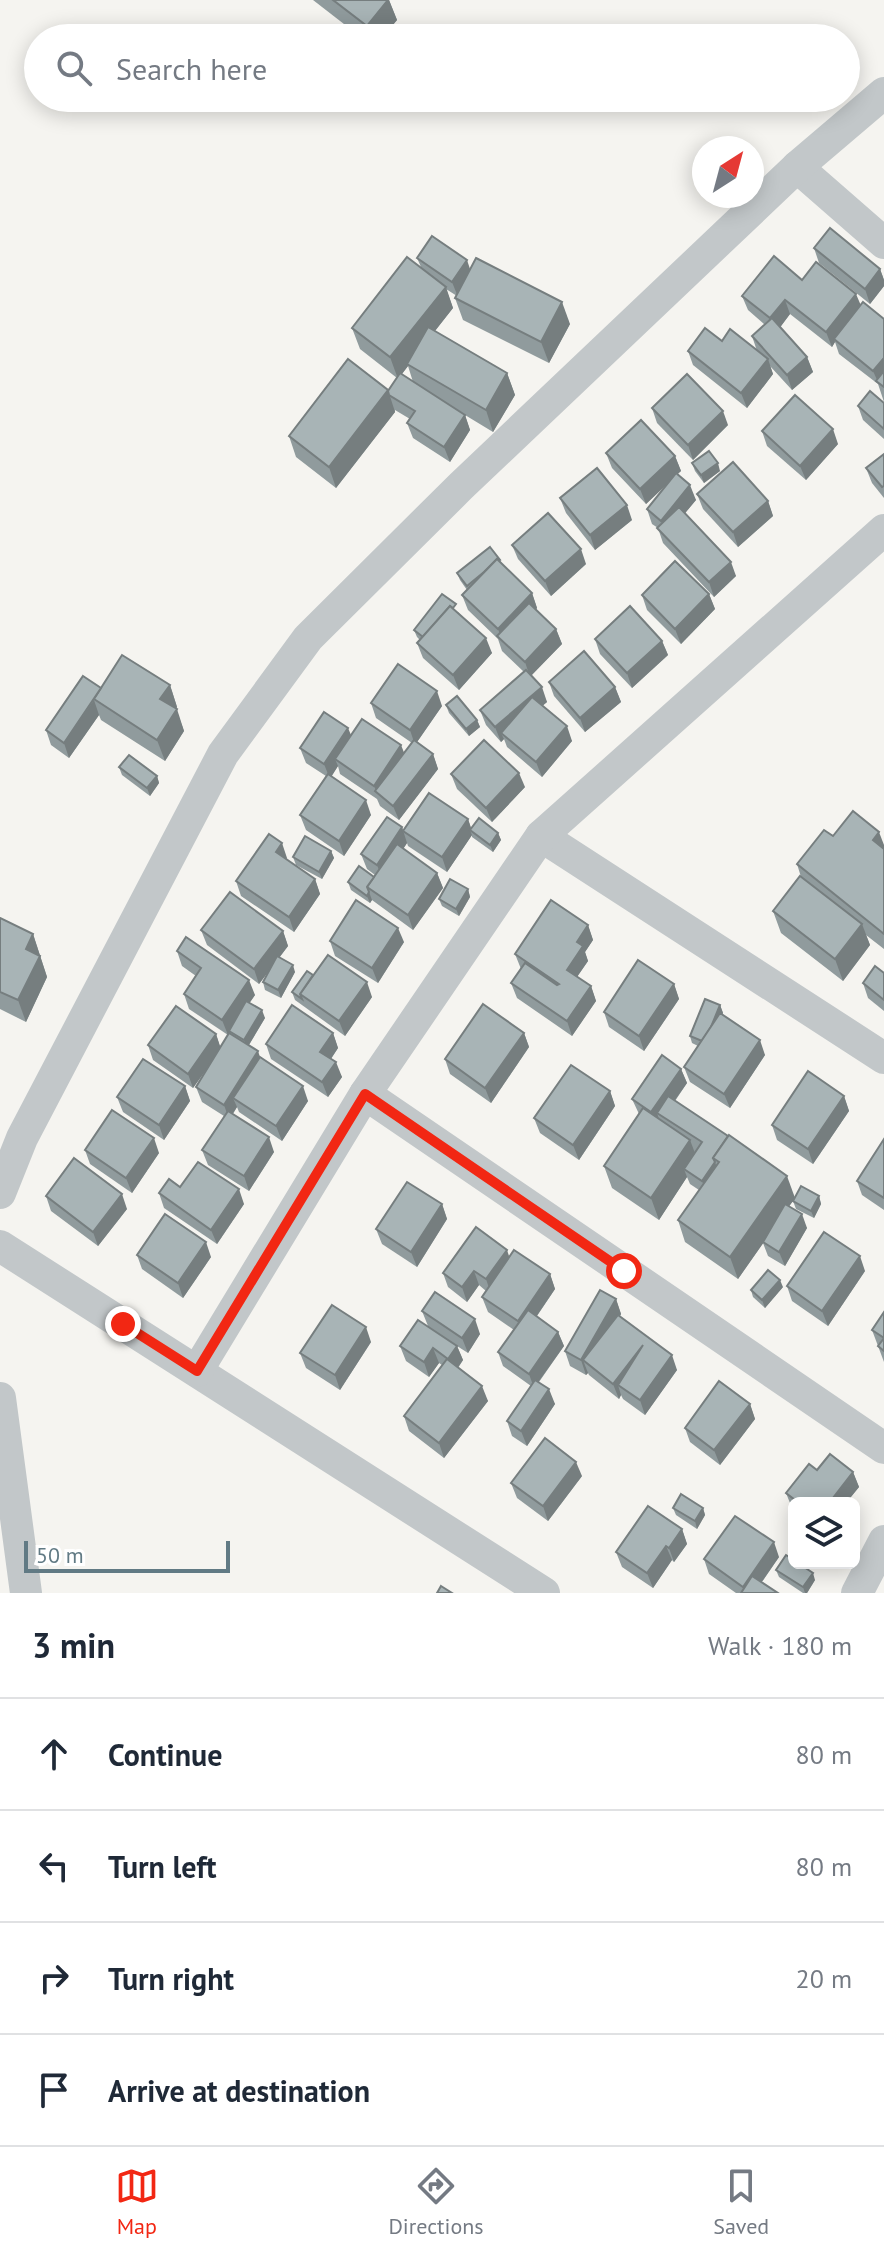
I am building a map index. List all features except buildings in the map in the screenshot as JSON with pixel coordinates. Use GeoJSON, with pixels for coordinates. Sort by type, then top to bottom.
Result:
{"type":"FeatureCollection","features":[{"type":"Feature","properties":{"kind":"street"},"geometry":{"type":"LineString","coordinates":[[0,1193],[22,1138],[223,754],[308,638],[461,486],[797,167],[884,93]]}},
{"type":"Feature","properties":{"kind":"street"},"geometry":{"type":"LineString","coordinates":[[797,167],[884,243]]}},
{"type":"Feature","properties":{"kind":"street"},"geometry":{"type":"LineString","coordinates":[[197,1371],[365,1094],[541,836],[884,530]]}},
{"type":"Feature","properties":{"kind":"street"},"geometry":{"type":"LineString","coordinates":[[541,836],[884,1058]]}},
{"type":"Feature","properties":{"kind":"street"},"geometry":{"type":"LineString","coordinates":[[365,1094],[884,1448]]}},
{"type":"Feature","properties":{"kind":"street"},"geometry":{"type":"LineString","coordinates":[[0,1246],[544,1593]]}},
{"type":"Feature","properties":{"kind":"street"},"geometry":{"type":"LineString","coordinates":[[0,1398],[26,1593]]}},
{"type":"Feature","properties":{"kind":"street"},"geometry":{"type":"LineString","coordinates":[[857,1593],[884,1541]]}},
{"type":"Feature","properties":{"kind":"route"},"geometry":{"type":"LineString","coordinates":[[123,1324],[197,1371],[365,1094],[624,1271]]}}]}
